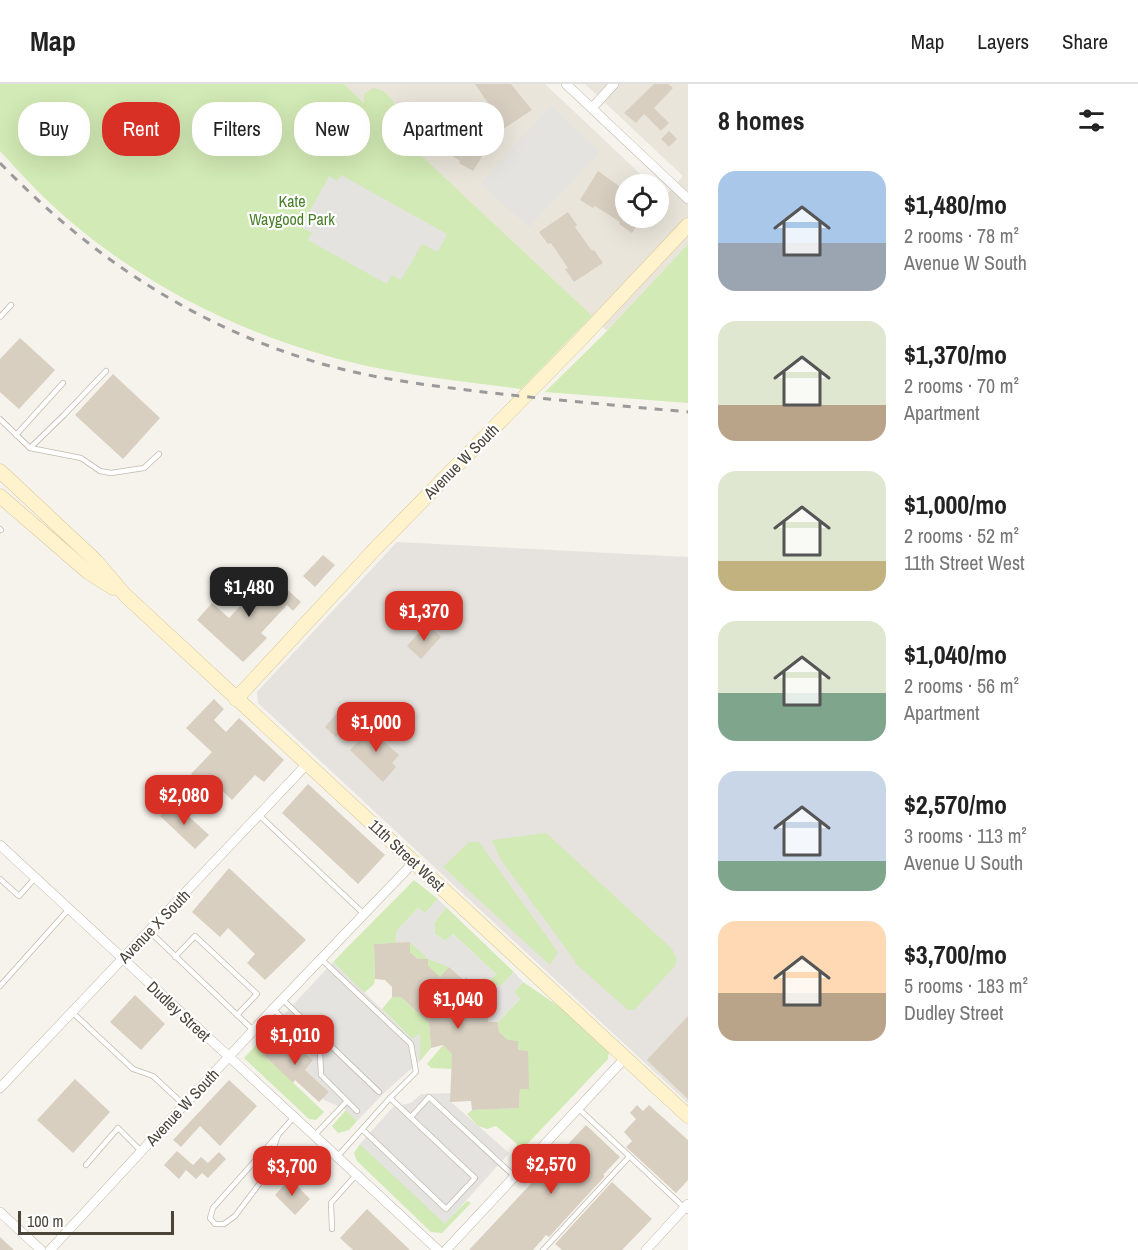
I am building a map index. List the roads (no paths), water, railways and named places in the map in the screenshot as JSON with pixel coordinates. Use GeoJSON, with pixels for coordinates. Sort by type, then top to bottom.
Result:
{"type":"FeatureCollection","features":[{"type":"Feature","properties":{"kind":"main road","name":"Avenue W South"},"geometry":{"type":"LineString","coordinates":[[236,699],[382,541],[580,340],[688,225]]}},
{"type":"Feature","properties":{"kind":"main road","name":"11th Street West"},"geometry":{"type":"LineString","coordinates":[[0,471],[96,561],[125,595],[688,1116]]}},
{"type":"Feature","properties":{"kind":"main road","name":"11th Street West"},"geometry":{"type":"LineString","coordinates":[[0,496],[88,572],[125,595]]}},
{"type":"Feature","properties":{"kind":"street"},"geometry":{"type":"LineString","coordinates":[[566,84],[688,200]]}},
{"type":"Feature","properties":{"kind":"street"},"geometry":{"type":"LineString","coordinates":[[592,108],[614,84]]}},
{"type":"Feature","properties":{"kind":"street","name":"Avenue X South"},"geometry":{"type":"LineString","coordinates":[[0,1088],[308,764]]}},
{"type":"Feature","properties":{"kind":"street","name":"Dudley Street"},"geometry":{"type":"LineString","coordinates":[[1,848],[438,1250]]}},
{"type":"Feature","properties":{"kind":"street","name":"Avenue W South"},"geometry":{"type":"LineString","coordinates":[[50,1250],[282,999],[414,862]]}},
{"type":"Feature","properties":{"kind":"street"},"geometry":{"type":"LineString","coordinates":[[446,1250],[626,1057]]}},
{"type":"Feature","properties":{"kind":"street"},"geometry":{"type":"LineString","coordinates":[[646,1250],[687,1208]]}},
{"type":"Feature","properties":{"kind":"street"},"geometry":{"type":"LineString","coordinates":[[0,1212],[41,1250]]}},
{"type":"Feature","properties":{"kind":"lane"},"geometry":{"type":"LineString","coordinates":[[0,317],[11,305]]}},
{"type":"Feature","properties":{"kind":"lane"},"geometry":{"type":"LineString","coordinates":[[30,448],[106,371]]}},
{"type":"Feature","properties":{"kind":"lane"},"geometry":{"type":"LineString","coordinates":[[16,435],[63,383]]}},
{"type":"Feature","properties":{"kind":"lane"},"geometry":{"type":"LineString","coordinates":[[0,419],[30,448],[81,459],[100,471],[111,473],[144,468],[159,454]]}},
{"type":"Feature","properties":{"kind":"lane"},"geometry":{"type":"LineString","coordinates":[[259,815],[365,914]]}},
{"type":"Feature","properties":{"kind":"lane"},"geometry":{"type":"LineString","coordinates":[[0,879],[19,896],[35,878]]}},
{"type":"Feature","properties":{"kind":"lane"},"geometry":{"type":"LineString","coordinates":[[0,986],[69,909]]}},
{"type":"Feature","properties":{"kind":"lane"},"geometry":{"type":"LineString","coordinates":[[149,931],[253,1030]]}},
{"type":"Feature","properties":{"kind":"lane"},"geometry":{"type":"LineString","coordinates":[[175,957],[195,936],[257,994],[237,1015]]}},
{"type":"Feature","properties":{"kind":"lane"},"geometry":{"type":"LineString","coordinates":[[321,959],[411,1044],[416,1072],[337,1157]]}},
{"type":"Feature","properties":{"kind":"lane"},"geometry":{"type":"LineString","coordinates":[[282,999],[379,1092]]}},
{"type":"Feature","properties":{"kind":"lane"},"geometry":{"type":"LineString","coordinates":[[273,1009],[320,1052],[321,1075],[357,1111]]}},
{"type":"Feature","properties":{"kind":"lane"},"geometry":{"type":"LineString","coordinates":[[72,1012],[133,1068],[153,1076],[184,1105]]}},
{"type":"Feature","properties":{"kind":"lane"},"geometry":{"type":"LineString","coordinates":[[411,1117],[429,1097],[514,1176]]}},
{"type":"Feature","properties":{"kind":"lane"},"geometry":{"type":"LineString","coordinates":[[362,1129],[446,1209],[475,1178],[390,1098]]}},
{"type":"Feature","properties":{"kind":"lane"},"geometry":{"type":"LineString","coordinates":[[314,1136],[347,1101]]}},
{"type":"Feature","properties":{"kind":"lane"},"geometry":{"type":"LineString","coordinates":[[578,1108],[687,1208]]}},
{"type":"Feature","properties":{"kind":"lane"},"geometry":{"type":"LineString","coordinates":[[278,1135],[263,1179],[236,1216],[224,1224],[215,1224],[210,1218],[213,1208],[294,1117]]}},
{"type":"Feature","properties":{"kind":"lane"},"geometry":{"type":"LineString","coordinates":[[86,1165],[118,1128],[141,1151]]}},
{"type":"Feature","properties":{"kind":"lane"},"geometry":{"type":"LineString","coordinates":[[543,1250],[629,1157]]}},
{"type":"Feature","properties":{"kind":"lane"},"geometry":{"type":"LineString","coordinates":[[332,1229],[331,1203],[356,1175]]}},
{"type":"Feature","properties":{"kind":"railway"},"geometry":{"type":"LineString","coordinates":[[0,163],[70,229],[107,258],[186,308],[228,329],[273,347],[337,368],[411,383],[688,412]]}},
{"type":"Feature","properties":{"kind":"park label","name":"Kate Waygood Park"},"geometry":{"type":"Point","coordinates":[292,210]}}]}
